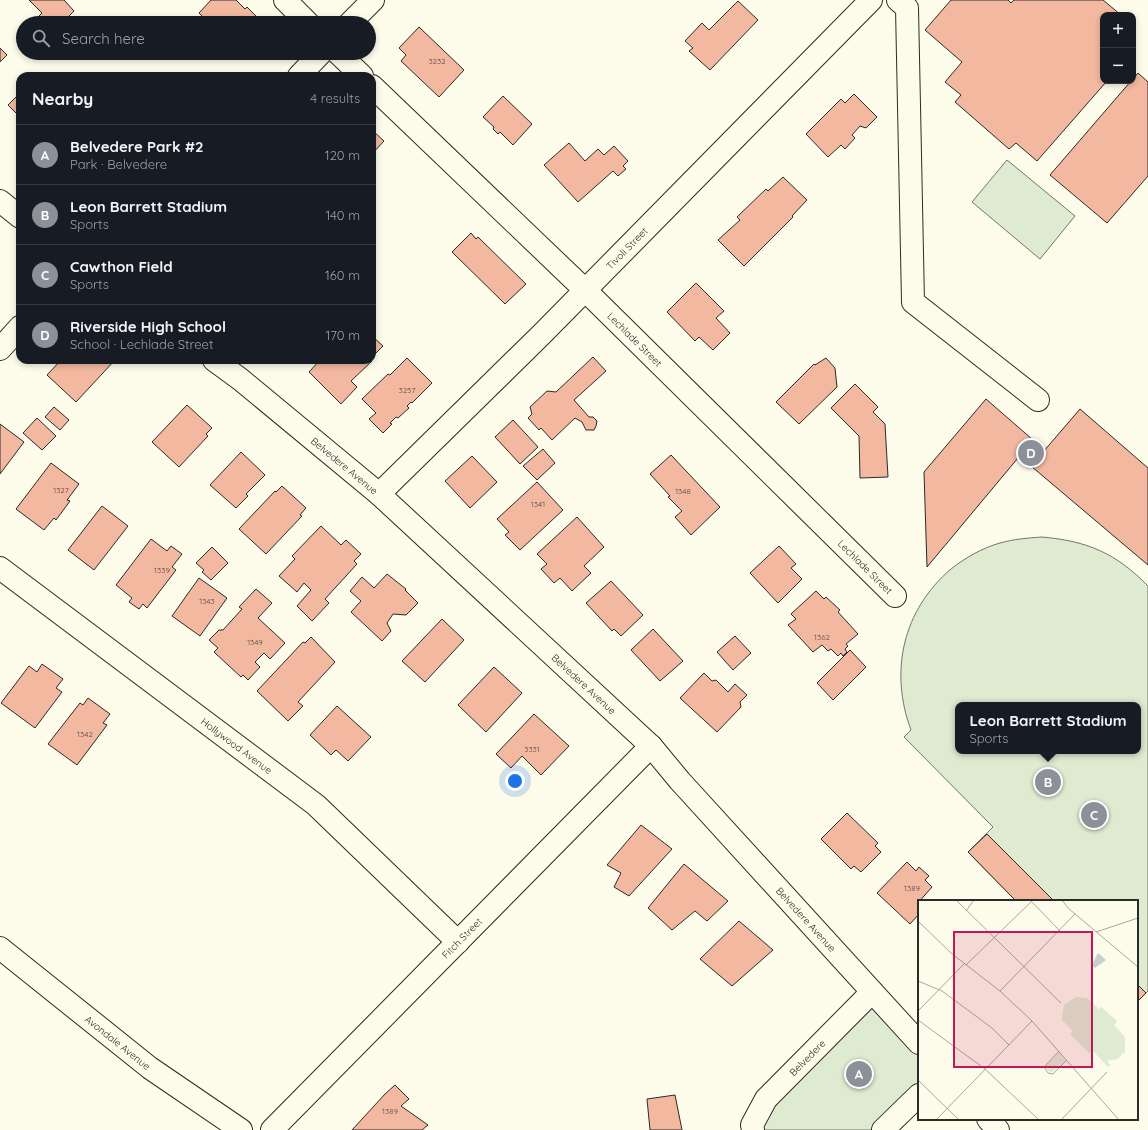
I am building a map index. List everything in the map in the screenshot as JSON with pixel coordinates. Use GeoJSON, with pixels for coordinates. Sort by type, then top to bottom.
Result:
{"type":"FeatureCollection","features":[{"type":"Feature","properties":{"kind":"street"},"geometry":{"type":"LineString","coordinates":[[285,0],[301,16]]}},
{"type":"Feature","properties":{"kind":"street"},"geometry":{"type":"LineString","coordinates":[[357,16],[372,0]]}},
{"type":"Feature","properties":{"kind":"street","name":"Tivoli Street"},"geometry":{"type":"LineString","coordinates":[[379,494],[542,334],[871,0]]}},
{"type":"Feature","properties":{"kind":"street"},"geometry":{"type":"LineString","coordinates":[[898,0],[907,8],[913,302],[1038,400]]}},
{"type":"Feature","properties":{"kind":"street"},"geometry":{"type":"LineString","coordinates":[[303,72],[314,60]]}},
{"type":"Feature","properties":{"kind":"street"},"geometry":{"type":"LineString","coordinates":[[345,60],[358,72]]}},
{"type":"Feature","properties":{"kind":"street","name":"Lechlade Street"},"geometry":{"type":"LineString","coordinates":[[376,90],[585,290],[895,596]]}},
{"type":"Feature","properties":{"kind":"street"},"geometry":{"type":"LineString","coordinates":[[0,201],[16,214]]}},
{"type":"Feature","properties":{"kind":"street"},"geometry":{"type":"LineString","coordinates":[[0,348],[16,331]]}},
{"type":"Feature","properties":{"kind":"street","name":"Belvedere Avenue"},"geometry":{"type":"LineString","coordinates":[[219,364],[240,379],[379,494],[651,746],[680,781],[918,1043]]}},
{"type":"Feature","properties":{"kind":"street","name":"Hollywood Avenue"},"geometry":{"type":"LineString","coordinates":[[0,568],[316,805],[458,942]]}},
{"type":"Feature","properties":{"kind":"street","name":"Fitch Street"},"geometry":{"type":"LineString","coordinates":[[272,1130],[651,746]]}},
{"type":"Feature","properties":{"kind":"street","name":"Avondale Avenue"},"geometry":{"type":"LineString","coordinates":[[0,948],[150,1068],[241,1130]]}},
{"type":"Feature","properties":{"kind":"street","name":"Belvedere"},"geometry":{"type":"LineString","coordinates":[[753,1130],[752,1125],[766,1099],[872,992]]}},
{"type":"Feature","properties":{"kind":"street"},"geometry":{"type":"LineString","coordinates":[[883,1130],[918,1096]]}},
{"type":"Feature","properties":{"kind":"street"},"geometry":{"type":"LineString","coordinates":[[989,1120],[998,1130]]}},
{"type":"Feature","properties":{"kind":"green space"},"geometry":{"type":"Polygon","coordinates":[[[1007,160],[1075,216],[1040,259],[972,202],[1007,160]]]}},
{"type":"Feature","properties":{"kind":"green space"},"geometry":{"type":"Polygon","coordinates":[[[1042,537],[1087,546],[1112,557],[1124,565],[1148,586],[1148,991],[1138,1001],[1138,900],[1015,900],[968,852],[993,827],[904,737],[911,730],[904,708],[901,686],[901,664],[911,622],[921,603],[935,585],[951,569],[962,561],[987,548],[1000,543],[1042,537]]]}},
{"type":"Feature","properties":{"kind":"green space"},"geometry":{"type":"Polygon","coordinates":[[[872,1006],[918,1056],[918,1092],[875,1130],[763,1130],[761,1122],[782,1091],[872,1006]]]}},
{"type":"Feature","properties":{"kind":"building"},"geometry":{"type":"Polygon","coordinates":[[[29,0],[64,0],[74,11],[69,16],[39,16],[42,13],[29,0]]]}},
{"type":"Feature","properties":{"kind":"building"},"geometry":{"type":"Polygon","coordinates":[[[211,0],[236,0],[245,9],[247,7],[256,16],[202,16],[199,13],[211,0]]]}},
{"type":"Feature","properties":{"kind":"building"},"geometry":{"type":"Polygon","coordinates":[[[951,0],[1008,0],[1011,3],[1014,0],[1103,0],[1117,12],[1100,12],[1100,84],[1104,84],[1037,161],[1016,143],[1009,149],[955,102],[961,95],[945,82],[962,62],[925,30],[951,0]]]}},
{"type":"Feature","properties":{"kind":"building"},"geometry":{"type":"Polygon","coordinates":[[[738,1],[758,20],[710,70],[689,51],[693,48],[685,41],[702,23],[709,30],[738,1]]]}},
{"type":"Feature","properties":{"kind":"building"},"geometry":{"type":"Polygon","coordinates":[[[419,27],[464,70],[439,97],[401,61],[406,55],[399,48],[419,27]]]}},
{"type":"Feature","properties":{"kind":"building"},"geometry":{"type":"Polygon","coordinates":[[[0,48],[7,55],[0,62],[0,48]]]}},
{"type":"Feature","properties":{"kind":"building"},"geometry":{"type":"Polygon","coordinates":[[[1138,73],[1148,82],[1148,176],[1107,223],[1050,175],[1128,84],[1136,84],[1136,75],[1138,73]]]}},
{"type":"Feature","properties":{"kind":"building"},"geometry":{"type":"Polygon","coordinates":[[[854,94],[877,117],[866,128],[860,126],[852,135],[855,138],[845,149],[841,145],[828,157],[806,134],[841,99],[845,103],[854,94]]]}},
{"type":"Feature","properties":{"kind":"building"},"geometry":{"type":"Polygon","coordinates":[[[503,96],[532,124],[513,145],[500,132],[498,134],[493,129],[494,127],[483,117],[503,96]]]}},
{"type":"Feature","properties":{"kind":"building"},"geometry":{"type":"Polygon","coordinates":[[[16,97],[16,113],[8,105],[16,97]]]}},
{"type":"Feature","properties":{"kind":"building"},"geometry":{"type":"Polygon","coordinates":[[[376,134],[384,141],[376,150],[376,134]]]}},
{"type":"Feature","properties":{"kind":"building"},"geometry":{"type":"Polygon","coordinates":[[[569,143],[585,161],[598,149],[604,155],[614,146],[628,161],[623,166],[626,169],[618,176],[613,171],[578,202],[544,165],[569,143]]]}},
{"type":"Feature","properties":{"kind":"building"},"geometry":{"type":"Polygon","coordinates":[[[783,177],[807,200],[792,216],[793,217],[744,266],[718,240],[740,220],[737,217],[766,189],[768,191],[783,177]]]}},
{"type":"Feature","properties":{"kind":"building"},"geometry":{"type":"Polygon","coordinates":[[[471,233],[476,239],[478,237],[526,284],[505,304],[452,252],[471,233]]]}},
{"type":"Feature","properties":{"kind":"building"},"geometry":{"type":"Polygon","coordinates":[[[696,283],[724,311],[716,318],[730,333],[713,350],[699,337],[695,341],[667,312],[696,283]]]}},
{"type":"Feature","properties":{"kind":"building"},"geometry":{"type":"Polygon","coordinates":[[[376,340],[383,346],[376,353],[376,340]]]}},
{"type":"Feature","properties":{"kind":"building"},"geometry":{"type":"Polygon","coordinates":[[[593,357],[606,371],[574,400],[589,417],[593,417],[597,421],[596,426],[594,430],[586,430],[582,422],[575,418],[552,440],[541,428],[539,430],[528,418],[532,414],[530,407],[547,391],[556,392],[593,357]]]}},
{"type":"Feature","properties":{"kind":"building"},"geometry":{"type":"Polygon","coordinates":[[[407,358],[432,383],[407,406],[409,408],[390,423],[392,424],[383,433],[369,419],[376,413],[362,399],[407,358]]]}},
{"type":"Feature","properties":{"kind":"building"},"geometry":{"type":"Polygon","coordinates":[[[826,358],[835,368],[837,387],[799,424],[776,402],[814,364],[815,365],[826,358]]]}},
{"type":"Feature","properties":{"kind":"building"},"geometry":{"type":"Polygon","coordinates":[[[57,364],[111,364],[76,402],[47,375],[57,364]]]}},
{"type":"Feature","properties":{"kind":"building"},"geometry":{"type":"Polygon","coordinates":[[[316,364],[369,364],[351,381],[357,387],[341,404],[309,372],[316,364]]]}},
{"type":"Feature","properties":{"kind":"building"},"geometry":{"type":"Polygon","coordinates":[[[855,384],[878,407],[873,412],[885,424],[888,477],[860,478],[859,436],[831,408],[855,384]]]}},
{"type":"Feature","properties":{"kind":"building"},"geometry":{"type":"Polygon","coordinates":[[[986,399],[1033,440],[927,567],[924,472],[986,399]]]}},
{"type":"Feature","properties":{"kind":"building"},"geometry":{"type":"Polygon","coordinates":[[[187,405],[212,428],[206,434],[208,436],[179,467],[152,442],[187,405]]]}},
{"type":"Feature","properties":{"kind":"building"},"geometry":{"type":"Polygon","coordinates":[[[54,407],[69,420],[60,430],[45,417],[54,407]]]}},
{"type":"Feature","properties":{"kind":"building"},"geometry":{"type":"Polygon","coordinates":[[[1080,409],[1148,468],[1148,565],[1031,466],[1080,409]]]}},
{"type":"Feature","properties":{"kind":"building"},"geometry":{"type":"Polygon","coordinates":[[[37,418],[56,436],[42,450],[23,433],[37,418]]]}},
{"type":"Feature","properties":{"kind":"building"},"geometry":{"type":"Polygon","coordinates":[[[513,420],[538,447],[520,464],[495,437],[513,420]]]}},
{"type":"Feature","properties":{"kind":"building"},"geometry":{"type":"Polygon","coordinates":[[[0,424],[24,442],[0,474],[0,424]]]}},
{"type":"Feature","properties":{"kind":"building"},"geometry":{"type":"Polygon","coordinates":[[[543,449],[555,463],[537,480],[523,466],[543,449]]]}},
{"type":"Feature","properties":{"kind":"building"},"geometry":{"type":"Polygon","coordinates":[[[241,452],[265,475],[246,494],[248,496],[236,508],[210,485],[241,452]]]}},
{"type":"Feature","properties":{"kind":"building"},"geometry":{"type":"Polygon","coordinates":[[[671,455],[720,507],[691,535],[675,517],[682,511],[668,497],[670,496],[650,474],[671,455]]]}},
{"type":"Feature","properties":{"kind":"building"},"geometry":{"type":"Polygon","coordinates":[[[472,456],[497,482],[470,508],[445,481],[472,456]]]}},
{"type":"Feature","properties":{"kind":"building"},"geometry":{"type":"Polygon","coordinates":[[[51,463],[79,484],[67,500],[70,501],[56,520],[54,518],[44,530],[16,509],[51,463]]]}},
{"type":"Feature","properties":{"kind":"building"},"geometry":{"type":"Polygon","coordinates":[[[537,482],[563,510],[520,550],[505,535],[509,532],[497,519],[537,482]]]}},
{"type":"Feature","properties":{"kind":"building"},"geometry":{"type":"Polygon","coordinates":[[[282,486],[306,508],[300,515],[302,516],[266,554],[239,529],[275,491],[276,492],[282,486]]]}},
{"type":"Feature","properties":{"kind":"building"},"geometry":{"type":"Polygon","coordinates":[[[102,506],[128,526],[94,570],[68,550],[102,506]]]}},
{"type":"Feature","properties":{"kind":"building"},"geometry":{"type":"Polygon","coordinates":[[[577,517],[604,547],[584,566],[591,573],[572,591],[560,578],[554,583],[541,569],[547,564],[537,554],[577,517]]]}},
{"type":"Feature","properties":{"kind":"building"},"geometry":{"type":"Polygon","coordinates":[[[321,526],[341,545],[346,540],[361,554],[354,561],[357,564],[325,599],[329,603],[312,621],[297,606],[311,590],[304,583],[297,592],[279,576],[295,559],[292,556],[321,526]]]}},
{"type":"Feature","properties":{"kind":"building"},"geometry":{"type":"Polygon","coordinates":[[[151,539],[167,551],[171,546],[182,554],[172,567],[176,570],[147,608],[143,604],[139,609],[129,602],[132,598],[116,585],[151,539]]]}},
{"type":"Feature","properties":{"kind":"building"},"geometry":{"type":"Polygon","coordinates":[[[779,546],[796,564],[791,568],[802,579],[778,603],[750,573],[779,546]]]}},
{"type":"Feature","properties":{"kind":"building"},"geometry":{"type":"Polygon","coordinates":[[[212,547],[228,563],[211,580],[202,572],[204,570],[196,563],[212,547]]]}},
{"type":"Feature","properties":{"kind":"building"},"geometry":{"type":"Polygon","coordinates":[[[387,574],[406,589],[405,590],[418,603],[406,615],[393,614],[387,623],[391,631],[382,641],[351,612],[361,601],[350,591],[362,577],[374,588],[387,574]]]}},
{"type":"Feature","properties":{"kind":"building"},"geometry":{"type":"Polygon","coordinates":[[[199,578],[227,598],[200,636],[172,616],[199,578]]]}},
{"type":"Feature","properties":{"kind":"building"},"geometry":{"type":"Polygon","coordinates":[[[611,581],[643,615],[621,636],[614,629],[612,631],[586,603],[611,581]]]}},
{"type":"Feature","properties":{"kind":"building"},"geometry":{"type":"Polygon","coordinates":[[[256,589],[272,603],[258,618],[285,643],[270,659],[264,653],[255,662],[260,667],[248,680],[243,675],[241,677],[214,652],[218,648],[209,640],[219,630],[223,630],[242,609],[239,607],[256,589]]]}},
{"type":"Feature","properties":{"kind":"building"},"geometry":{"type":"Polygon","coordinates":[[[816,591],[824,599],[826,597],[840,610],[838,612],[858,634],[846,644],[848,646],[845,649],[847,652],[843,656],[841,653],[838,656],[831,649],[828,651],[822,645],[813,652],[788,625],[796,619],[791,614],[816,591]]]}},
{"type":"Feature","properties":{"kind":"building"},"geometry":{"type":"Polygon","coordinates":[[[442,619],[464,640],[425,682],[402,661],[442,619]]]}},
{"type":"Feature","properties":{"kind":"building"},"geometry":{"type":"Polygon","coordinates":[[[653,629],[683,661],[660,681],[631,650],[653,629]]]}},
{"type":"Feature","properties":{"kind":"building"},"geometry":{"type":"Polygon","coordinates":[[[735,636],[751,653],[733,670],[717,652],[735,636]]]}},
{"type":"Feature","properties":{"kind":"building"},"geometry":{"type":"Polygon","coordinates":[[[311,637],[335,662],[298,702],[303,706],[288,721],[257,691],[303,642],[305,643],[311,637]]]}},
{"type":"Feature","properties":{"kind":"building"},"geometry":{"type":"Polygon","coordinates":[[[850,650],[866,667],[833,700],[817,683],[850,650]]]}},
{"type":"Feature","properties":{"kind":"building"},"geometry":{"type":"Polygon","coordinates":[[[42,664],[63,679],[56,688],[62,692],[35,728],[1,703],[29,666],[37,672],[42,664]]]}},
{"type":"Feature","properties":{"kind":"building"},"geometry":{"type":"Polygon","coordinates":[[[494,667],[522,693],[486,732],[458,705],[494,667]]]}},
{"type":"Feature","properties":{"kind":"building"},"geometry":{"type":"Polygon","coordinates":[[[704,673],[712,681],[716,680],[728,692],[735,684],[747,695],[740,702],[741,707],[717,732],[680,698],[704,673]]]}},
{"type":"Feature","properties":{"kind":"building"},"geometry":{"type":"Polygon","coordinates":[[[88,698],[110,714],[103,723],[107,725],[77,765],[48,744],[80,703],[83,705],[88,698]]]}},
{"type":"Feature","properties":{"kind":"building"},"geometry":{"type":"Polygon","coordinates":[[[337,706],[371,737],[348,761],[336,750],[331,755],[310,735],[337,706]]]}},
{"type":"Feature","properties":{"kind":"building"},"geometry":{"type":"Polygon","coordinates":[[[534,714],[569,746],[541,775],[522,756],[511,768],[496,754],[534,714]]]}},
{"type":"Feature","properties":{"kind":"building"},"geometry":{"type":"Polygon","coordinates":[[[847,813],[878,843],[875,846],[881,852],[861,872],[854,866],[851,869],[821,839],[847,813]]]}},
{"type":"Feature","properties":{"kind":"building"},"geometry":{"type":"Polygon","coordinates":[[[641,825],[672,849],[629,896],[614,887],[621,873],[607,865],[641,825]]]}},
{"type":"Feature","properties":{"kind":"building"},"geometry":{"type":"Polygon","coordinates":[[[987,834],[1053,900],[1015,900],[968,852],[987,834]]]}},
{"type":"Feature","properties":{"kind":"building"},"geometry":{"type":"Polygon","coordinates":[[[907,862],[916,871],[919,867],[929,876],[925,880],[932,887],[921,900],[918,900],[918,915],[910,924],[877,893],[907,862]]]}},
{"type":"Feature","properties":{"kind":"building"},"geometry":{"type":"Polygon","coordinates":[[[684,864],[728,901],[707,921],[695,911],[672,930],[648,908],[684,864]]]}},
{"type":"Feature","properties":{"kind":"building"},"geometry":{"type":"Polygon","coordinates":[[[739,921],[773,950],[732,986],[700,959],[739,921]]]}},
{"type":"Feature","properties":{"kind":"building"},"geometry":{"type":"Polygon","coordinates":[[[1138,985],[1146,993],[1138,1001],[1138,985]]]}},
{"type":"Feature","properties":{"kind":"building"},"geometry":{"type":"Polygon","coordinates":[[[395,1085],[409,1099],[401,1106],[428,1125],[422,1130],[352,1130],[385,1094],[395,1085]]]}},
{"type":"Feature","properties":{"kind":"building"},"geometry":{"type":"Polygon","coordinates":[[[675,1095],[682,1130],[650,1130],[647,1099],[675,1095]]]}},
{"type":"Feature","properties":{"kind":"place","name":"Riverside High School"},"geometry":{"type":"Point","coordinates":[1031,453]}},
{"type":"Feature","properties":{"kind":"place","name":"Leon Barrett Stadium"},"geometry":{"type":"Point","coordinates":[1048,782]}},
{"type":"Feature","properties":{"kind":"place","name":"Cawthon Field"},"geometry":{"type":"Point","coordinates":[1094,815]}},
{"type":"Feature","properties":{"kind":"place","name":"Belvedere Park #2"},"geometry":{"type":"Point","coordinates":[859,1074]}}]}
